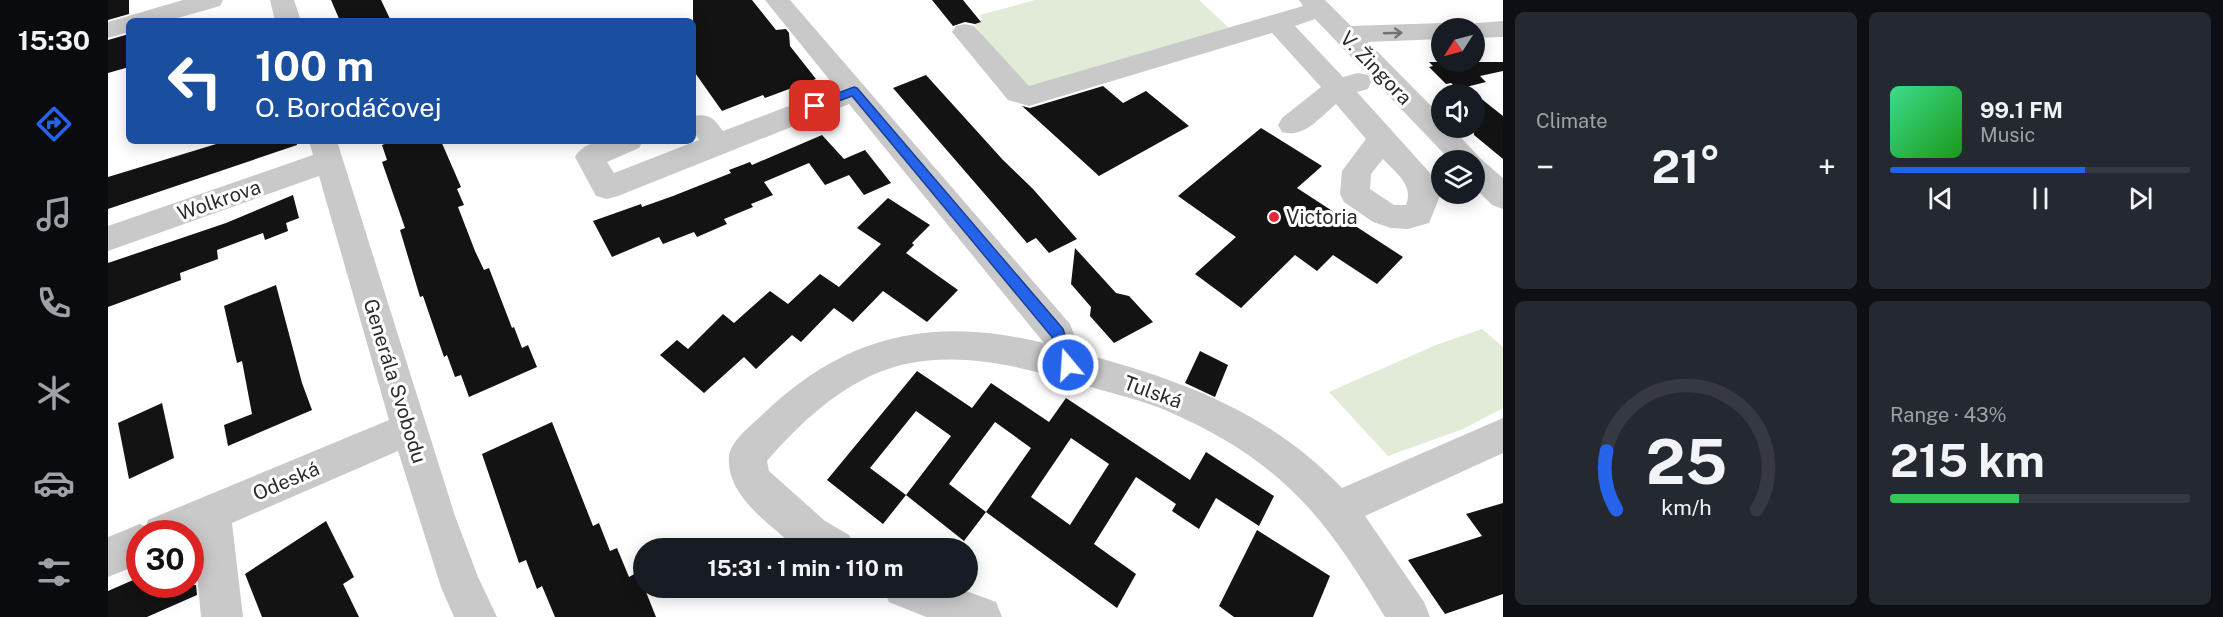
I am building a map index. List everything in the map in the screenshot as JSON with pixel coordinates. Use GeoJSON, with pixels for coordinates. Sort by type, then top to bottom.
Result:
{"type":"FeatureCollection","features":[{"type":"Feature","properties":{"kind":"street"},"geometry":{"type":"LineString","coordinates":[[148,18],[211,0]]}},
{"type":"Feature","properties":{"kind":"street"},"geometry":{"type":"LineString","coordinates":[[282,0],[287,18]]}},
{"type":"Feature","properties":{"kind":"street"},"geometry":{"type":"LineString","coordinates":[[777,0],[1058,334],[1068,365]]}},
{"type":"Feature","properties":{"kind":"street"},"geometry":{"type":"LineString","coordinates":[[965,32],[1018,93],[1029,96],[1277,23],[1315,4]]}},
{"type":"Feature","properties":{"kind":"street","name":"V. Žingora"},"geometry":{"type":"LineString","coordinates":[[1315,4],[1457,150]]}},
{"type":"Feature","properties":{"kind":"street"},"geometry":{"type":"LineString","coordinates":[[1277,23],[1382,140]]}},
{"type":"Feature","properties":{"kind":"street"},"geometry":{"type":"LineString","coordinates":[[108,30],[126,25]]}},
{"type":"Feature","properties":{"kind":"street"},"geometry":{"type":"LineString","coordinates":[[1485,30],[1503,29]]}},
{"type":"Feature","properties":{"kind":"street"},"geometry":{"type":"LineString","coordinates":[[1344,35],[1431,31]]}},
{"type":"Feature","properties":{"kind":"street"},"geometry":{"type":"LineString","coordinates":[[1293,125],[1337,89],[1383,74]]}},
{"type":"Feature","properties":{"kind":"street"},"geometry":{"type":"LineString","coordinates":[[622,144],[589,157],[607,188],[854,91]]}},
{"type":"Feature","properties":{"kind":"street"},"geometry":{"type":"LineString","coordinates":[[696,125],[703,124],[718,145]]}},
{"type":"Feature","properties":{"kind":"street","name":"Wolkrova"},"geometry":{"type":"LineString","coordinates":[[108,238],[326,151]]}},
{"type":"Feature","properties":{"kind":"street","name":"Generála Svobodu"},"geometry":{"type":"LineString","coordinates":[[326,151],[436,516],[461,587],[476,617]]}},
{"type":"Feature","properties":{"kind":"street"},"geometry":{"type":"LineString","coordinates":[[1485,179],[1503,197]]}},
{"type":"Feature","properties":{"kind":"street","name":"Tulská"},"geometry":{"type":"LineString","coordinates":[[816,538],[752,482],[747,456],[769,431],[803,401],[832,380],[862,364],[906,349],[943,345],[1006,350],[1068,365],[1167,394],[1232,426],[1269,448],[1301,474],[1336,510],[1366,548],[1409,617]]}},
{"type":"Feature","properties":{"kind":"street","name":"Odeská"},"geometry":{"type":"LineString","coordinates":[[195,520],[410,428]]}},
{"type":"Feature","properties":{"kind":"street"},"geometry":{"type":"LineString","coordinates":[[1336,510],[1503,435]]}},
{"type":"Feature","properties":{"kind":"street"},"geometry":{"type":"LineString","coordinates":[[211,513],[222,617]]}},
{"type":"Feature","properties":{"kind":"street"},"geometry":{"type":"LineString","coordinates":[[108,557],[126,550]]}},
{"type":"Feature","properties":{"kind":"street"},"geometry":{"type":"LineString","coordinates":[[930,598],[981,617]]}},
{"type":"Feature","properties":{"kind":"green space"},"geometry":{"type":"Polygon","coordinates":[[[1035,0],[1199,0],[1229,28],[1028,91],[972,22],[982,19],[980,15],[1035,0]]]}},
{"type":"Feature","properties":{"kind":"green space"},"geometry":{"type":"Polygon","coordinates":[[[1482,329],[1503,347],[1503,408],[1463,429],[1388,456],[1329,392],[1436,345],[1482,329]]]}},
{"type":"Feature","properties":{"kind":"building"},"geometry":{"type":"Polygon","coordinates":[[[108,0],[129,0],[129,14],[108,20],[108,0]]]}},
{"type":"Feature","properties":{"kind":"building"},"geometry":{"type":"Polygon","coordinates":[[[331,0],[381,0],[390,18],[339,18],[331,0]]]}},
{"type":"Feature","properties":{"kind":"building"},"geometry":{"type":"Polygon","coordinates":[[[693,0],[752,0],[776,30],[786,29],[789,33],[790,46],[816,79],[765,98],[763,95],[722,111],[696,74],[696,18],[693,18],[693,0]]]}},
{"type":"Feature","properties":{"kind":"building"},"geometry":{"type":"Polygon","coordinates":[[[932,0],[963,0],[981,22],[975,24],[965,22],[953,26],[932,0]]]}},
{"type":"Feature","properties":{"kind":"building"},"geometry":{"type":"Polygon","coordinates":[[[126,35],[126,68],[108,73],[108,40],[126,35]]]}},
{"type":"Feature","properties":{"kind":"building"},"geometry":{"type":"Polygon","coordinates":[[[1485,62],[1503,62],[1503,71],[1480,76],[1486,82],[1446,84],[1434,72],[1485,72],[1485,62]]]}},
{"type":"Feature","properties":{"kind":"building"},"geometry":{"type":"Polygon","coordinates":[[[926,75],[1077,239],[1049,253],[1036,238],[1027,243],[893,88],[926,75]]]}},
{"type":"Feature","properties":{"kind":"building"},"geometry":{"type":"Polygon","coordinates":[[[1103,86],[1123,103],[1146,91],[1189,126],[1099,176],[1022,106],[1030,108],[1103,86]]]}},
{"type":"Feature","properties":{"kind":"building"},"geometry":{"type":"Polygon","coordinates":[[[1485,102],[1503,116],[1503,159],[1478,138],[1485,138],[1485,102]]]}},
{"type":"Feature","properties":{"kind":"building","name":"Victoria"},"geometry":{"type":"Polygon","coordinates":[[[1261,128],[1322,166],[1297,188],[1403,257],[1377,284],[1333,255],[1317,271],[1295,255],[1241,308],[1195,274],[1236,237],[1178,196],[1261,128]]]}},
{"type":"Feature","properties":{"kind":"building"},"geometry":{"type":"Polygon","coordinates":[[[822,135],[844,159],[865,150],[891,183],[864,195],[849,175],[825,185],[809,163],[764,182],[773,195],[751,204],[753,207],[724,219],[727,224],[697,237],[694,232],[663,244],[659,237],[612,257],[593,221],[641,204],[642,207],[673,196],[731,173],[729,170],[750,162],[752,165],[822,135]]]}},
{"type":"Feature","properties":{"kind":"building"},"geometry":{"type":"Polygon","coordinates":[[[216,144],[297,144],[108,209],[108,177],[216,144]]]}},
{"type":"Feature","properties":{"kind":"building"},"geometry":{"type":"Polygon","coordinates":[[[442,144],[461,187],[457,189],[464,205],[458,207],[475,251],[484,270],[489,268],[512,328],[514,327],[522,348],[528,345],[537,367],[469,397],[461,375],[455,377],[447,355],[444,357],[423,296],[420,297],[400,230],[405,228],[382,162],[387,160],[382,145],[442,144]]]}},
{"type":"Feature","properties":{"kind":"building"},"geometry":{"type":"Polygon","coordinates":[[[293,195],[299,218],[286,223],[288,231],[265,240],[263,233],[217,250],[218,259],[180,273],[181,280],[108,307],[108,263],[226,223],[293,195]]]}},
{"type":"Feature","properties":{"kind":"building"},"geometry":{"type":"Polygon","coordinates":[[[888,198],[930,225],[912,243],[914,245],[906,253],[958,290],[927,322],[883,291],[853,322],[834,308],[801,342],[792,335],[756,369],[744,357],[704,393],[660,355],[677,340],[688,349],[723,314],[734,323],[770,291],[788,304],[820,274],[839,287],[881,244],[857,228],[888,198]]]}},
{"type":"Feature","properties":{"kind":"building"},"geometry":{"type":"Polygon","coordinates":[[[1075,248],[1116,293],[1129,296],[1153,322],[1114,343],[1090,316],[1091,307],[1071,284],[1075,248]]]}},
{"type":"Feature","properties":{"kind":"building"},"geometry":{"type":"Polygon","coordinates":[[[276,285],[302,383],[312,410],[228,446],[224,425],[252,414],[242,361],[237,363],[224,306],[276,285]]]}},
{"type":"Feature","properties":{"kind":"building"},"geometry":{"type":"Polygon","coordinates":[[[1200,351],[1228,365],[1215,397],[1185,383],[1200,351]]]}},
{"type":"Feature","properties":{"kind":"building"},"geometry":{"type":"Polygon","coordinates":[[[917,371],[972,408],[991,383],[1049,422],[1066,398],[1190,480],[1206,452],[1274,496],[1259,526],[1216,498],[1199,529],[1172,511],[1176,504],[1136,477],[1094,544],[1136,574],[1117,608],[986,512],[966,538],[960,538],[906,495],[883,524],[827,480],[917,371]],[[916,411],[870,468],[906,495],[951,436],[916,411]],[[995,422],[949,484],[986,512],[1031,448],[995,422]],[[1071,438],[1031,497],[1070,525],[1109,464],[1071,438]]]}},
{"type":"Feature","properties":{"kind":"building"},"geometry":{"type":"Polygon","coordinates":[[[162,403],[174,458],[129,479],[118,423],[162,403]]]}},
{"type":"Feature","properties":{"kind":"building"},"geometry":{"type":"Polygon","coordinates":[[[552,422],[593,526],[599,523],[610,551],[617,548],[629,577],[633,575],[633,598],[648,598],[656,617],[555,617],[542,586],[537,589],[526,560],[519,563],[482,454],[552,422]]]}},
{"type":"Feature","properties":{"kind":"building"},"geometry":{"type":"Polygon","coordinates":[[[1503,503],[1503,594],[1445,614],[1408,560],[1482,536],[1466,514],[1503,503]]]}},
{"type":"Feature","properties":{"kind":"building"},"geometry":{"type":"Polygon","coordinates":[[[326,521],[354,577],[343,584],[359,617],[262,617],[245,574],[326,521]]]}},
{"type":"Feature","properties":{"kind":"building"},"geometry":{"type":"Polygon","coordinates":[[[1257,530],[1330,576],[1313,617],[1234,617],[1219,606],[1257,530]]]}},
{"type":"Feature","properties":{"kind":"building"},"geometry":{"type":"Polygon","coordinates":[[[126,583],[126,598],[190,598],[147,617],[108,617],[108,591],[126,583]]]}},
{"type":"Feature","properties":{"kind":"place","name":"Victoria"},"geometry":{"type":"Point","coordinates":[1274,217]}},
{"type":"Feature","properties":{"kind":"route"},"geometry":{"type":"LineString","coordinates":[[815,106],[854,91],[1058,334],[1068,365]]}}]}
